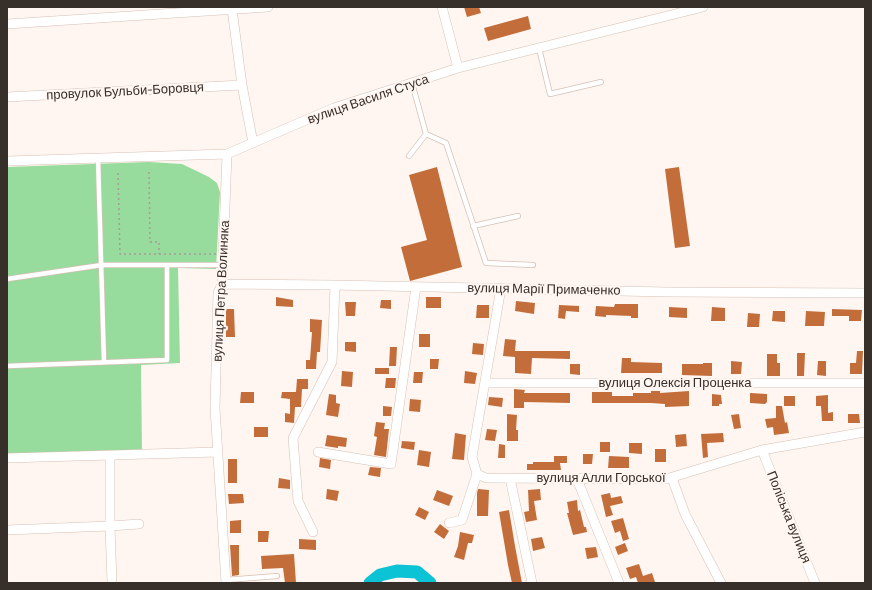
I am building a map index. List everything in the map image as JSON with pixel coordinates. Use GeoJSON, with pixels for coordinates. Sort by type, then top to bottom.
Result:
{"type":"FeatureCollection","features":[{"type":"Feature","properties":{"kind":"street"},"geometry":{"type":"LineString","coordinates":[[7,24],[268,7]]}},
{"type":"Feature","properties":{"kind":"street"},"geometry":{"type":"LineString","coordinates":[[442,7],[458,68]]}},
{"type":"Feature","properties":{"kind":"street","name":"вулиця Василя Стуса"},"geometry":{"type":"LineString","coordinates":[[7,160],[227,154],[334,108],[458,68],[703,7]]}},
{"type":"Feature","properties":{"kind":"street"},"geometry":{"type":"LineString","coordinates":[[232,9],[242,85],[253,143]]}},
{"type":"Feature","properties":{"kind":"street","name":"провулок Бульби-Боровця"},"geometry":{"type":"LineString","coordinates":[[7,97],[242,85]]}},
{"type":"Feature","properties":{"kind":"street","name":"вулиця Петра Волиняка"},"geometry":{"type":"LineString","coordinates":[[226,581],[215,408],[218,293],[222,284],[224,254],[227,154]]}},
{"type":"Feature","properties":{"kind":"street","name":"вулиця Марії Примаченко"},"geometry":{"type":"LineString","coordinates":[[222,284],[865,294]]}},
{"type":"Feature","properties":{"kind":"street"},"geometry":{"type":"LineString","coordinates":[[313,532],[298,501],[293,438],[332,362],[335,285]]}},
{"type":"Feature","properties":{"kind":"street"},"geometry":{"type":"LineString","coordinates":[[318,452],[391,464],[416,287]]}},
{"type":"Feature","properties":{"kind":"street"},"geometry":{"type":"LineString","coordinates":[[449,523],[462,520],[477,474],[472,457],[501,288]]}},
{"type":"Feature","properties":{"kind":"street","name":"вулиця Олексія Проценка"},"geometry":{"type":"LineString","coordinates":[[485,383],[865,383]]}},
{"type":"Feature","properties":{"kind":"street","name":"вулиця Алли Горської"},"geometry":{"type":"LineString","coordinates":[[477,474],[486,478],[666,479],[762,450],[865,432]]}},
{"type":"Feature","properties":{"kind":"street","name":"Поліська вулиця"},"geometry":{"type":"LineString","coordinates":[[762,450],[815,583]]}},
{"type":"Feature","properties":{"kind":"street"},"geometry":{"type":"LineString","coordinates":[[7,458],[218,452]]}},
{"type":"Feature","properties":{"kind":"street"},"geometry":{"type":"LineString","coordinates":[[110,456],[112,583]]}},
{"type":"Feature","properties":{"kind":"street"},"geometry":{"type":"LineString","coordinates":[[510,478],[532,583]]}},
{"type":"Feature","properties":{"kind":"street"},"geometry":{"type":"LineString","coordinates":[[672,478],[685,514],[720,583]]}},
{"type":"Feature","properties":{"kind":"street"},"geometry":{"type":"LineString","coordinates":[[577,479],[619,583]]}},
{"type":"Feature","properties":{"kind":"street"},"geometry":{"type":"LineString","coordinates":[[7,530],[139,524]]}},
{"type":"Feature","properties":{"kind":"lane"},"geometry":{"type":"LineString","coordinates":[[539,48],[550,94],[601,82]]}},
{"type":"Feature","properties":{"kind":"lane"},"geometry":{"type":"LineString","coordinates":[[412,83],[426,134],[446,144],[486,263],[533,265]]}},
{"type":"Feature","properties":{"kind":"lane"},"geometry":{"type":"LineString","coordinates":[[409,156],[426,134]]}},
{"type":"Feature","properties":{"kind":"lane"},"geometry":{"type":"LineString","coordinates":[[98,158],[104,362]]}},
{"type":"Feature","properties":{"kind":"lane"},"geometry":{"type":"LineString","coordinates":[[474,226],[518,216]]}},
{"type":"Feature","properties":{"kind":"lane"},"geometry":{"type":"LineString","coordinates":[[7,279],[23,278],[102,265],[223,265]]}},
{"type":"Feature","properties":{"kind":"lane"},"geometry":{"type":"LineString","coordinates":[[7,366],[166,360],[167,265]]}},
{"type":"Feature","properties":{"kind":"lane","name":"вулиця Петра Волиняка"},"geometry":{"type":"LineString","coordinates":[[226,581],[277,576]]}},
{"type":"Feature","properties":{"kind":"path"},"geometry":{"type":"LineString","coordinates":[[149,172],[150,242],[159,242],[159,254]]}},
{"type":"Feature","properties":{"kind":"path"},"geometry":{"type":"LineString","coordinates":[[118,174],[120,254],[224,254]]}},
{"type":"Feature","properties":{"kind":"green space"},"geometry":{"type":"Polygon","coordinates":[[[149,162],[182,164],[209,177],[217,183],[220,192],[216,269],[178,268],[180,363],[141,365],[142,452],[7,455],[7,167],[149,162]]]}},
{"type":"Feature","properties":{"kind":"building"},"geometry":{"type":"Polygon","coordinates":[[[464,7],[479,7],[481,13],[467,17],[464,7]]]}},
{"type":"Feature","properties":{"kind":"building"},"geometry":{"type":"Polygon","coordinates":[[[528,16],[531,29],[488,41],[484,28],[528,16]]]}},
{"type":"Feature","properties":{"kind":"building"},"geometry":{"type":"Polygon","coordinates":[[[437,167],[462,267],[410,281],[401,247],[427,240],[409,175],[437,167]]]}},
{"type":"Feature","properties":{"kind":"building"},"geometry":{"type":"Polygon","coordinates":[[[679,167],[690,246],[675,248],[665,169],[679,167]]]}},
{"type":"Feature","properties":{"kind":"building"},"geometry":{"type":"Polygon","coordinates":[[[276,297],[293,300],[293,307],[276,306],[276,297]]]}},
{"type":"Feature","properties":{"kind":"building"},"geometry":{"type":"Polygon","coordinates":[[[426,297],[441,297],[441,308],[426,308],[426,297]]]}},
{"type":"Feature","properties":{"kind":"building"},"geometry":{"type":"Polygon","coordinates":[[[381,300],[391,300],[391,309],[380,308],[381,300]]]}},
{"type":"Feature","properties":{"kind":"building"},"geometry":{"type":"Polygon","coordinates":[[[516,301],[535,303],[534,314],[515,311],[516,301]]]}},
{"type":"Feature","properties":{"kind":"building"},"geometry":{"type":"Polygon","coordinates":[[[345,302],[356,302],[355,316],[346,316],[345,302]]]}},
{"type":"Feature","properties":{"kind":"building"},"geometry":{"type":"Polygon","coordinates":[[[615,304],[638,304],[638,318],[631,318],[631,316],[595,316],[596,306],[614,307],[615,304]]]}},
{"type":"Feature","properties":{"kind":"building"},"geometry":{"type":"Polygon","coordinates":[[[477,305],[489,305],[489,318],[476,318],[477,305]]]}},
{"type":"Feature","properties":{"kind":"building"},"geometry":{"type":"Polygon","coordinates":[[[559,305],[579,306],[579,312],[566,311],[565,319],[558,318],[559,305]]]}},
{"type":"Feature","properties":{"kind":"building"},"geometry":{"type":"Polygon","coordinates":[[[669,307],[687,308],[687,318],[669,317],[669,307]]]}},
{"type":"Feature","properties":{"kind":"building"},"geometry":{"type":"Polygon","coordinates":[[[712,307],[725,308],[725,321],[711,321],[712,307]]]}},
{"type":"Feature","properties":{"kind":"building"},"geometry":{"type":"Polygon","coordinates":[[[226,309],[234,309],[235,337],[226,337],[226,309]]]}},
{"type":"Feature","properties":{"kind":"building"},"geometry":{"type":"Polygon","coordinates":[[[832,309],[862,310],[861,321],[849,321],[849,316],[832,316],[832,309]]]}},
{"type":"Feature","properties":{"kind":"building"},"geometry":{"type":"Polygon","coordinates":[[[773,311],[785,311],[785,322],[772,321],[773,311]]]}},
{"type":"Feature","properties":{"kind":"building"},"geometry":{"type":"Polygon","coordinates":[[[806,311],[825,312],[824,326],[805,326],[806,311]]]}},
{"type":"Feature","properties":{"kind":"building"},"geometry":{"type":"Polygon","coordinates":[[[748,313],[760,314],[759,327],[747,327],[748,313]]]}},
{"type":"Feature","properties":{"kind":"building"},"geometry":{"type":"Polygon","coordinates":[[[310,319],[322,320],[320,352],[317,352],[316,369],[306,369],[306,360],[310,360],[312,332],[310,332],[310,319]]]}},
{"type":"Feature","properties":{"kind":"building"},"geometry":{"type":"Polygon","coordinates":[[[419,334],[430,334],[430,347],[419,347],[419,334]]]}},
{"type":"Feature","properties":{"kind":"building"},"geometry":{"type":"Polygon","coordinates":[[[505,339],[516,340],[515,351],[570,351],[570,359],[532,358],[531,374],[515,373],[515,357],[503,356],[505,339]]]}},
{"type":"Feature","properties":{"kind":"building"},"geometry":{"type":"Polygon","coordinates":[[[345,342],[356,342],[356,352],[345,351],[345,342]]]}},
{"type":"Feature","properties":{"kind":"building"},"geometry":{"type":"Polygon","coordinates":[[[473,343],[484,344],[483,355],[472,354],[473,343]]]}},
{"type":"Feature","properties":{"kind":"building"},"geometry":{"type":"Polygon","coordinates":[[[390,347],[397,347],[396,366],[389,366],[390,347]]]}},
{"type":"Feature","properties":{"kind":"building"},"geometry":{"type":"Polygon","coordinates":[[[857,351],[863,351],[862,374],[850,374],[850,363],[856,363],[857,351]]]}},
{"type":"Feature","properties":{"kind":"building"},"geometry":{"type":"Polygon","coordinates":[[[797,353],[805,353],[804,376],[797,376],[797,353]]]}},
{"type":"Feature","properties":{"kind":"building"},"geometry":{"type":"Polygon","coordinates":[[[767,354],[777,354],[777,363],[780,363],[780,376],[767,376],[767,354]]]}},
{"type":"Feature","properties":{"kind":"building"},"geometry":{"type":"Polygon","coordinates":[[[622,358],[631,358],[631,362],[662,363],[662,373],[621,373],[622,358]]]}},
{"type":"Feature","properties":{"kind":"building"},"geometry":{"type":"Polygon","coordinates":[[[430,359],[439,359],[438,369],[430,369],[430,359]]]}},
{"type":"Feature","properties":{"kind":"building"},"geometry":{"type":"Polygon","coordinates":[[[731,361],[742,362],[741,374],[731,374],[731,361]]]}},
{"type":"Feature","properties":{"kind":"building"},"geometry":{"type":"Polygon","coordinates":[[[818,361],[826,361],[826,376],[817,375],[818,361]]]}},
{"type":"Feature","properties":{"kind":"building"},"geometry":{"type":"Polygon","coordinates":[[[712,363],[712,376],[682,375],[682,364],[712,363]]]}},
{"type":"Feature","properties":{"kind":"building"},"geometry":{"type":"Polygon","coordinates":[[[570,364],[580,364],[580,375],[570,374],[570,364]]]}},
{"type":"Feature","properties":{"kind":"building"},"geometry":{"type":"Polygon","coordinates":[[[375,368],[389,368],[389,374],[375,374],[375,368]]]}},
{"type":"Feature","properties":{"kind":"building"},"geometry":{"type":"Polygon","coordinates":[[[342,371],[353,372],[352,387],[341,386],[342,371]]]}},
{"type":"Feature","properties":{"kind":"building"},"geometry":{"type":"Polygon","coordinates":[[[465,371],[477,373],[475,384],[464,383],[465,371]]]}},
{"type":"Feature","properties":{"kind":"building"},"geometry":{"type":"Polygon","coordinates":[[[414,372],[423,372],[422,383],[413,383],[414,372]]]}},
{"type":"Feature","properties":{"kind":"building"},"geometry":{"type":"Polygon","coordinates":[[[386,378],[396,378],[395,388],[385,388],[386,378]]]}},
{"type":"Feature","properties":{"kind":"building"},"geometry":{"type":"Polygon","coordinates":[[[297,379],[308,379],[308,389],[302,389],[301,407],[295,407],[294,423],[285,422],[285,413],[290,414],[290,399],[281,398],[282,392],[296,392],[297,379]]]}},
{"type":"Feature","properties":{"kind":"building"},"geometry":{"type":"Polygon","coordinates":[[[514,389],[525,390],[524,393],[570,393],[570,403],[524,402],[524,408],[514,408],[514,389]]]}},
{"type":"Feature","properties":{"kind":"building"},"geometry":{"type":"Polygon","coordinates":[[[651,391],[660,391],[660,393],[689,391],[689,406],[665,407],[665,404],[651,403],[592,403],[592,392],[612,392],[612,396],[633,396],[633,393],[651,393],[651,391]]]}},
{"type":"Feature","properties":{"kind":"building"},"geometry":{"type":"Polygon","coordinates":[[[241,392],[254,392],[254,403],[240,403],[241,392]]]}},
{"type":"Feature","properties":{"kind":"building"},"geometry":{"type":"Polygon","coordinates":[[[750,393],[767,394],[767,402],[765,404],[750,403],[750,393]]]}},
{"type":"Feature","properties":{"kind":"building"},"geometry":{"type":"Polygon","coordinates":[[[329,394],[336,395],[336,403],[340,404],[338,417],[326,415],[329,394]]]}},
{"type":"Feature","properties":{"kind":"building"},"geometry":{"type":"Polygon","coordinates":[[[712,394],[721,395],[722,404],[719,404],[719,406],[712,406],[712,394]]]}},
{"type":"Feature","properties":{"kind":"building"},"geometry":{"type":"Polygon","coordinates":[[[828,395],[828,413],[833,412],[833,421],[822,421],[821,406],[816,406],[816,396],[828,395]]]}},
{"type":"Feature","properties":{"kind":"building"},"geometry":{"type":"Polygon","coordinates":[[[784,396],[795,396],[795,406],[784,406],[784,396]]]}},
{"type":"Feature","properties":{"kind":"building"},"geometry":{"type":"Polygon","coordinates":[[[489,397],[503,398],[502,407],[488,405],[489,397]]]}},
{"type":"Feature","properties":{"kind":"building"},"geometry":{"type":"Polygon","coordinates":[[[410,399],[421,400],[420,412],[409,411],[410,399]]]}},
{"type":"Feature","properties":{"kind":"building"},"geometry":{"type":"Polygon","coordinates":[[[383,406],[392,407],[391,416],[383,416],[383,406]]]}},
{"type":"Feature","properties":{"kind":"building"},"geometry":{"type":"Polygon","coordinates":[[[776,406],[782,406],[785,423],[787,422],[789,433],[774,435],[773,427],[767,428],[765,419],[776,418],[776,406]]]}},
{"type":"Feature","properties":{"kind":"building"},"geometry":{"type":"Polygon","coordinates":[[[507,414],[517,415],[516,430],[518,430],[518,441],[507,441],[507,414]]]}},
{"type":"Feature","properties":{"kind":"building"},"geometry":{"type":"Polygon","coordinates":[[[739,414],[741,428],[734,429],[731,415],[739,414]]]}},
{"type":"Feature","properties":{"kind":"building"},"geometry":{"type":"Polygon","coordinates":[[[848,414],[859,414],[860,423],[848,423],[848,414]]]}},
{"type":"Feature","properties":{"kind":"building"},"geometry":{"type":"Polygon","coordinates":[[[376,422],[385,423],[384,429],[389,429],[386,457],[374,455],[377,437],[374,436],[376,422]]]}},
{"type":"Feature","properties":{"kind":"building"},"geometry":{"type":"Polygon","coordinates":[[[254,427],[268,427],[268,437],[254,437],[254,427]]]}},
{"type":"Feature","properties":{"kind":"building"},"geometry":{"type":"Polygon","coordinates":[[[487,429],[497,430],[495,441],[485,440],[487,429]]]}},
{"type":"Feature","properties":{"kind":"building"},"geometry":{"type":"Polygon","coordinates":[[[455,433],[466,435],[464,460],[452,459],[455,433]]]}},
{"type":"Feature","properties":{"kind":"building"},"geometry":{"type":"Polygon","coordinates":[[[723,433],[724,442],[707,443],[708,457],[703,458],[701,434],[723,433]]]}},
{"type":"Feature","properties":{"kind":"building"},"geometry":{"type":"Polygon","coordinates":[[[686,434],[687,446],[676,447],[675,435],[686,434]]]}},
{"type":"Feature","properties":{"kind":"building"},"geometry":{"type":"Polygon","coordinates":[[[327,435],[347,438],[346,447],[338,446],[338,448],[325,446],[327,435]]]}},
{"type":"Feature","properties":{"kind":"building"},"geometry":{"type":"Polygon","coordinates":[[[402,441],[415,442],[414,450],[401,448],[402,441]]]}},
{"type":"Feature","properties":{"kind":"building"},"geometry":{"type":"Polygon","coordinates":[[[600,442],[610,442],[610,452],[600,452],[600,442]]]}},
{"type":"Feature","properties":{"kind":"building"},"geometry":{"type":"Polygon","coordinates":[[[629,443],[642,443],[642,454],[629,453],[629,443]]]}},
{"type":"Feature","properties":{"kind":"building"},"geometry":{"type":"Polygon","coordinates":[[[499,444],[505,445],[505,458],[498,458],[499,444]]]}},
{"type":"Feature","properties":{"kind":"building"},"geometry":{"type":"Polygon","coordinates":[[[655,449],[666,449],[666,462],[655,462],[655,449]]]}},
{"type":"Feature","properties":{"kind":"building"},"geometry":{"type":"Polygon","coordinates":[[[419,450],[431,452],[429,467],[417,465],[419,450]]]}},
{"type":"Feature","properties":{"kind":"building"},"geometry":{"type":"Polygon","coordinates":[[[583,454],[593,454],[592,464],[583,464],[583,454]]]}},
{"type":"Feature","properties":{"kind":"building"},"geometry":{"type":"Polygon","coordinates":[[[554,456],[567,456],[567,463],[560,463],[561,470],[527,470],[527,464],[533,464],[533,462],[554,462],[554,456]]]}},
{"type":"Feature","properties":{"kind":"building"},"geometry":{"type":"Polygon","coordinates":[[[609,456],[629,457],[629,468],[608,468],[609,456]]]}},
{"type":"Feature","properties":{"kind":"building"},"geometry":{"type":"Polygon","coordinates":[[[320,458],[331,460],[330,469],[319,467],[320,458]]]}},
{"type":"Feature","properties":{"kind":"building"},"geometry":{"type":"Polygon","coordinates":[[[228,459],[237,459],[237,483],[228,483],[228,459]]]}},
{"type":"Feature","properties":{"kind":"building"},"geometry":{"type":"Polygon","coordinates":[[[370,467],[381,468],[380,477],[368,475],[370,467]]]}},
{"type":"Feature","properties":{"kind":"building"},"geometry":{"type":"Polygon","coordinates":[[[279,478],[290,480],[290,489],[278,488],[279,478]]]}},
{"type":"Feature","properties":{"kind":"building"},"geometry":{"type":"Polygon","coordinates":[[[327,489],[339,491],[337,501],[326,499],[327,489]]]}},
{"type":"Feature","properties":{"kind":"building"},"geometry":{"type":"Polygon","coordinates":[[[478,489],[489,490],[488,516],[477,516],[478,489]]]}},
{"type":"Feature","properties":{"kind":"building"},"geometry":{"type":"Polygon","coordinates":[[[540,489],[541,500],[534,501],[537,520],[526,522],[524,512],[529,511],[528,490],[540,489]]]}},
{"type":"Feature","properties":{"kind":"building"},"geometry":{"type":"Polygon","coordinates":[[[437,490],[453,496],[449,506],[433,500],[437,490]]]}},
{"type":"Feature","properties":{"kind":"building"},"geometry":{"type":"Polygon","coordinates":[[[610,493],[611,498],[621,496],[623,503],[610,506],[613,515],[606,517],[601,495],[610,493]]]}},
{"type":"Feature","properties":{"kind":"building"},"geometry":{"type":"Polygon","coordinates":[[[228,494],[243,494],[244,503],[229,504],[228,494]]]}},
{"type":"Feature","properties":{"kind":"building"},"geometry":{"type":"Polygon","coordinates":[[[577,500],[578,511],[580,510],[584,527],[586,527],[587,532],[573,535],[567,513],[569,513],[567,502],[577,500]]]}},
{"type":"Feature","properties":{"kind":"building"},"geometry":{"type":"Polygon","coordinates":[[[419,507],[429,512],[425,520],[415,515],[419,507]]]}},
{"type":"Feature","properties":{"kind":"building"},"geometry":{"type":"Polygon","coordinates":[[[509,510],[522,583],[512,583],[508,565],[499,512],[509,510]]]}},
{"type":"Feature","properties":{"kind":"building"},"geometry":{"type":"Polygon","coordinates":[[[623,518],[629,539],[623,541],[620,531],[615,533],[611,521],[623,518]]]}},
{"type":"Feature","properties":{"kind":"building"},"geometry":{"type":"Polygon","coordinates":[[[241,520],[241,533],[230,533],[230,521],[241,520]]]}},
{"type":"Feature","properties":{"kind":"building"},"geometry":{"type":"Polygon","coordinates":[[[440,524],[449,531],[444,539],[434,532],[440,524]]]}},
{"type":"Feature","properties":{"kind":"building"},"geometry":{"type":"Polygon","coordinates":[[[258,531],[269,531],[268,542],[258,542],[258,531]]]}},
{"type":"Feature","properties":{"kind":"building"},"geometry":{"type":"Polygon","coordinates":[[[460,532],[474,535],[472,543],[468,543],[464,560],[454,557],[458,546],[460,532]]]}},
{"type":"Feature","properties":{"kind":"building"},"geometry":{"type":"Polygon","coordinates":[[[542,537],[545,548],[533,551],[531,539],[542,537]]]}},
{"type":"Feature","properties":{"kind":"building"},"geometry":{"type":"Polygon","coordinates":[[[299,539],[316,540],[316,550],[299,549],[299,539]]]}},
{"type":"Feature","properties":{"kind":"building"},"geometry":{"type":"Polygon","coordinates":[[[625,543],[628,551],[618,555],[615,547],[625,543]]]}},
{"type":"Feature","properties":{"kind":"building"},"geometry":{"type":"Polygon","coordinates":[[[230,545],[239,545],[239,575],[232,576],[230,545]]]}},
{"type":"Feature","properties":{"kind":"building"},"geometry":{"type":"Polygon","coordinates":[[[596,547],[598,557],[587,559],[585,548],[596,547]]]}},
{"type":"Feature","properties":{"kind":"building"},"geometry":{"type":"Polygon","coordinates":[[[294,554],[296,583],[285,583],[283,568],[262,569],[261,556],[294,554]]]}},
{"type":"Feature","properties":{"kind":"building"},"geometry":{"type":"Polygon","coordinates":[[[639,564],[643,576],[652,573],[655,582],[638,583],[636,577],[630,579],[626,568],[639,564]]]}},
{"type":"Feature","properties":{"kind":"waterway"},"geometry":{"type":"LineString","coordinates":[[370,583],[380,575],[397,571],[417,572],[430,583]]}}]}
